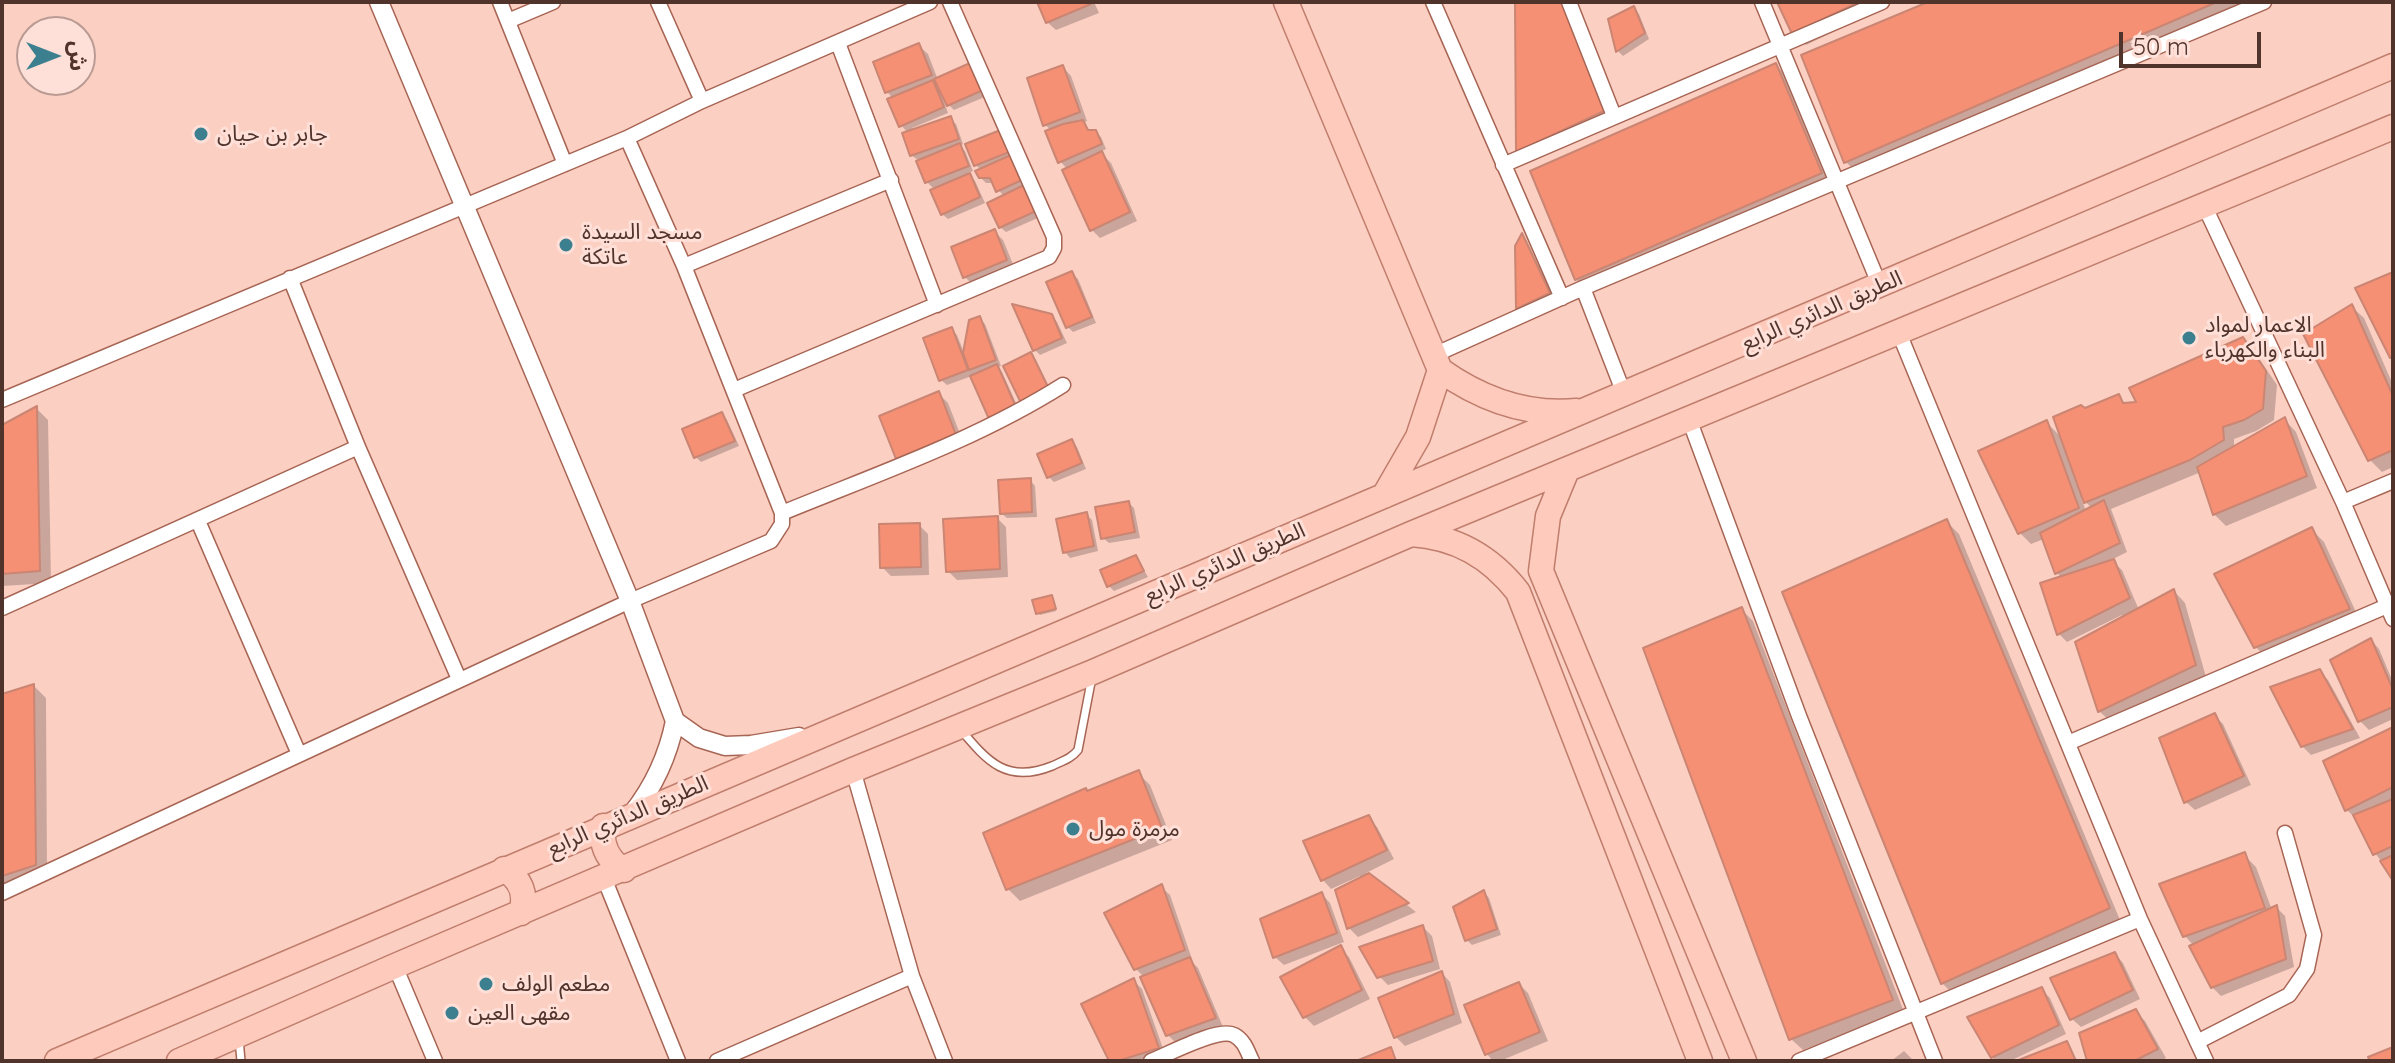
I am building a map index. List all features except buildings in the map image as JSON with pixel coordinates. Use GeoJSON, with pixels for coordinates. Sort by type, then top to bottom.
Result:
{"type":"FeatureCollection","features":[{"type":"Feature","properties":{"kind":"main road"},"geometry":{"type":"LineString","coordinates":[[1286,2],[1437,363],[1474,392],[1512,406],[1538,411],[1592,410]]}},
{"type":"Feature","properties":{"kind":"main road","name":"الطريق الدائري الرابع"},"geometry":{"type":"LineString","coordinates":[[57,1061],[603,826],[1625,396],[2393,66]]}},
{"type":"Feature","properties":{"kind":"main road"},"geometry":{"type":"LineString","coordinates":[[179,1061],[853,770],[1093,672],[1411,534],[2393,127]]}},
{"type":"Feature","properties":{"kind":"main road"},"geometry":{"type":"LineString","coordinates":[[1384,496],[1418,437],[1437,363]]}},
{"type":"Feature","properties":{"kind":"main road"},"geometry":{"type":"LineString","coordinates":[[1567,470],[1548,516],[1541,571],[1744,1061]]}},
{"type":"Feature","properties":{"kind":"main road"},"geometry":{"type":"LineString","coordinates":[[1411,534],[1442,539],[1471,550],[1497,568],[1518,592],[1700,1061]]}},
{"type":"Feature","properties":{"kind":"main road"},"geometry":{"type":"LineString","coordinates":[[603,826],[606,852],[614,874]]}},
{"type":"Feature","properties":{"kind":"main road"},"geometry":{"type":"LineString","coordinates":[[504,869],[521,885],[524,899],[521,913]]}},
{"type":"Feature","properties":{"kind":"street"},"geometry":{"type":"LineString","coordinates":[[379,2],[630,601],[675,721],[699,738],[725,746],[821,734]]}},
{"type":"Feature","properties":{"kind":"street"},"geometry":{"type":"LineString","coordinates":[[500,2],[565,164]]}},
{"type":"Feature","properties":{"kind":"street"},"geometry":{"type":"LineString","coordinates":[[508,21],[553,2]]}},
{"type":"Feature","properties":{"kind":"street"},"geometry":{"type":"LineString","coordinates":[[658,2],[702,101]]}},
{"type":"Feature","properties":{"kind":"street"},"geometry":{"type":"LineString","coordinates":[[2,400],[627,138],[702,101],[930,2]]}},
{"type":"Feature","properties":{"kind":"street"},"geometry":{"type":"LineString","coordinates":[[734,390],[1049,257],[1054,248],[1054,237],[950,2]]}},
{"type":"Feature","properties":{"kind":"street"},"geometry":{"type":"LineString","coordinates":[[1433,2],[1562,298]]}},
{"type":"Feature","properties":{"kind":"street"},"geometry":{"type":"LineString","coordinates":[[1569,2],[1614,116]]}},
{"type":"Feature","properties":{"kind":"street"},"geometry":{"type":"LineString","coordinates":[[1762,2],[1880,286]]}},
{"type":"Feature","properties":{"kind":"street"},"geometry":{"type":"LineString","coordinates":[[1503,165],[1882,2]]}},
{"type":"Feature","properties":{"kind":"street"},"geometry":{"type":"LineString","coordinates":[[1437,363],[1583,288],[2264,2]]}},
{"type":"Feature","properties":{"kind":"street"},"geometry":{"type":"LineString","coordinates":[[838,43],[937,305]]}},
{"type":"Feature","properties":{"kind":"street"},"geometry":{"type":"LineString","coordinates":[[2,893],[459,679],[771,541],[782,524],[782,513],[684,266],[627,138]]}},
{"type":"Feature","properties":{"kind":"street"},"geometry":{"type":"LineString","coordinates":[[684,266],[891,180]]}},
{"type":"Feature","properties":{"kind":"street"},"geometry":{"type":"LineString","coordinates":[[2068,743],[2390,613],[2343,502],[2205,207]]}},
{"type":"Feature","properties":{"kind":"street"},"geometry":{"type":"LineString","coordinates":[[290,278],[358,447],[459,679]]}},
{"type":"Feature","properties":{"kind":"street"},"geometry":{"type":"LineString","coordinates":[[1583,288],[1625,396]]}},
{"type":"Feature","properties":{"kind":"street"},"geometry":{"type":"LineString","coordinates":[[1899,333],[2140,919],[2206,1061]]}},
{"type":"Feature","properties":{"kind":"street"},"geometry":{"type":"LineString","coordinates":[[782,513],[981,431],[1019,413],[1063,385]]}},
{"type":"Feature","properties":{"kind":"street"},"geometry":{"type":"LineString","coordinates":[[1689,419],[1799,716],[1935,1061]]}},
{"type":"Feature","properties":{"kind":"street"},"geometry":{"type":"LineString","coordinates":[[2,608],[358,447]]}},
{"type":"Feature","properties":{"kind":"street"},"geometry":{"type":"LineString","coordinates":[[2343,502],[2393,481]]}},
{"type":"Feature","properties":{"kind":"street"},"geometry":{"type":"LineString","coordinates":[[198,521],[299,754]]}},
{"type":"Feature","properties":{"kind":"street"},"geometry":{"type":"LineString","coordinates":[[632,814],[664,761],[675,721]]}},
{"type":"Feature","properties":{"kind":"street"},"geometry":{"type":"LineString","coordinates":[[853,770],[912,976],[945,1061]]}},
{"type":"Feature","properties":{"kind":"street"},"geometry":{"type":"LineString","coordinates":[[2197,1042],[2289,995],[2307,969],[2314,935],[2285,833]]}},
{"type":"Feature","properties":{"kind":"street"},"geometry":{"type":"LineString","coordinates":[[614,874],[678,1061]]}},
{"type":"Feature","properties":{"kind":"street"},"geometry":{"type":"LineString","coordinates":[[1799,1061],[2140,919]]}},
{"type":"Feature","properties":{"kind":"street"},"geometry":{"type":"LineString","coordinates":[[395,966],[435,1061]]}},
{"type":"Feature","properties":{"kind":"street"},"geometry":{"type":"LineString","coordinates":[[717,1061],[912,976]]}},
{"type":"Feature","properties":{"kind":"street"},"geometry":{"type":"LineString","coordinates":[[1151,1061],[1218,1034],[1232,1033],[1243,1042],[1252,1061]]}},
{"type":"Feature","properties":{"kind":"lane"},"geometry":{"type":"LineString","coordinates":[[959,728],[980,753],[997,767],[1008,771],[1037,772],[1073,757],[1078,750],[1093,672]]}},
{"type":"Feature","properties":{"kind":"lane"},"geometry":{"type":"LineString","coordinates":[[238,1035],[241,1061]]}},
{"type":"Feature","properties":{"kind":"place","name":"جابر بن حيان"},"geometry":{"type":"Point","coordinates":[201,134]}},
{"type":"Feature","properties":{"kind":"place","name":"مسجد السيدة عاتكة"},"geometry":{"type":"Point","coordinates":[566,245]}},
{"type":"Feature","properties":{"kind":"place","name":"الاعمار لمواد البناء والكهرباء"},"geometry":{"type":"Point","coordinates":[2189,338]}},
{"type":"Feature","properties":{"kind":"place","name":"مرمرة مول"},"geometry":{"type":"Point","coordinates":[1073,829]}},
{"type":"Feature","properties":{"kind":"place","name":"مطعم الولف"},"geometry":{"type":"Point","coordinates":[486,984]}},
{"type":"Feature","properties":{"kind":"place","name":"مقهى العين"},"geometry":{"type":"Point","coordinates":[452,1013]}}]}
